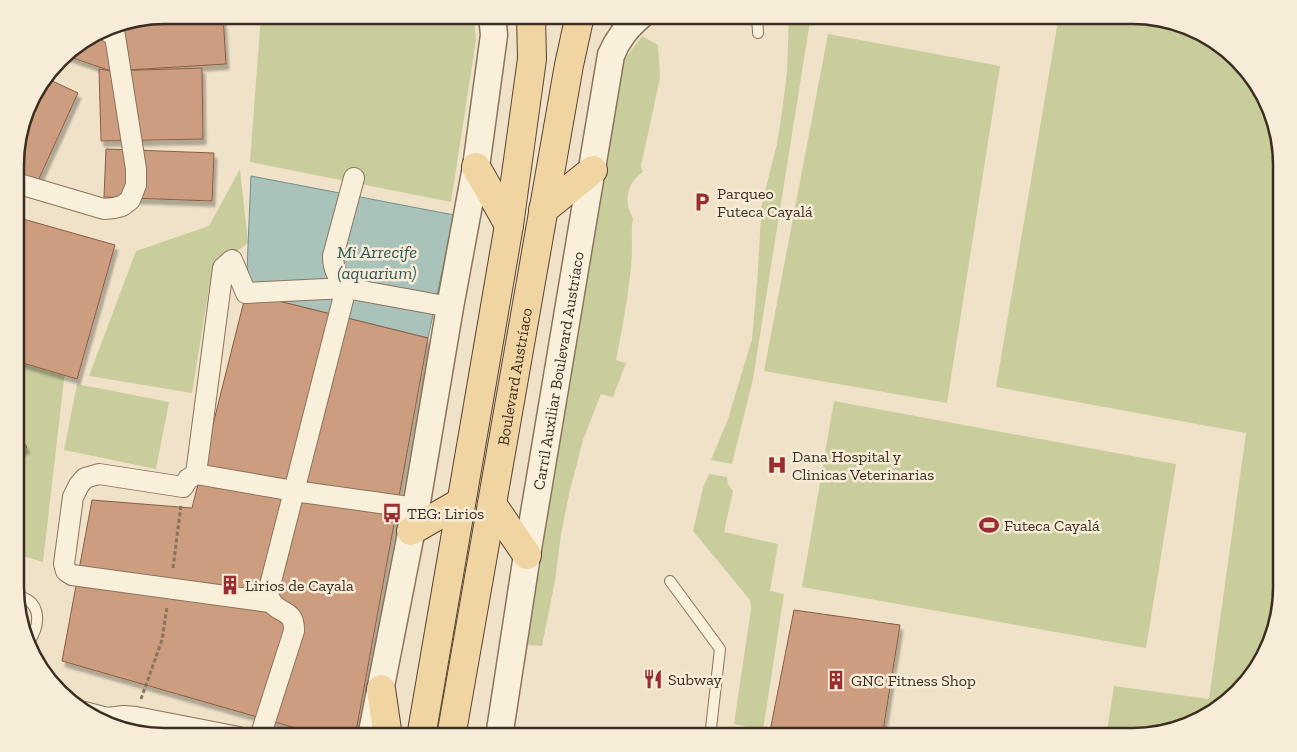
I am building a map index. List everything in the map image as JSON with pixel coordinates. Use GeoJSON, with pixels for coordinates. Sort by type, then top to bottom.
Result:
{"type":"FeatureCollection","features":[{"type":"Feature","properties":{"kind":"main road","name":"Boulevard Austríaco"},"geometry":{"type":"LineString","coordinates":[[423,728],[509,225],[532,60],[531,24]]}},
{"type":"Feature","properties":{"kind":"main road","name":"Boulevard Austríaco"},"geometry":{"type":"LineString","coordinates":[[453,728],[543,210],[578,24]]}},
{"type":"Feature","properties":{"kind":"main road"},"geometry":{"type":"LineString","coordinates":[[476,167],[509,225]]}},
{"type":"Feature","properties":{"kind":"main road"},"geometry":{"type":"LineString","coordinates":[[543,210],[593,170]]}},
{"type":"Feature","properties":{"kind":"main road"},"geometry":{"type":"LineString","coordinates":[[413,520],[461,502]]}},
{"type":"Feature","properties":{"kind":"main road"},"geometry":{"type":"LineString","coordinates":[[492,504],[527,555]]}},
{"type":"Feature","properties":{"kind":"main road"},"geometry":{"type":"LineString","coordinates":[[381,689],[387,728]]}},
{"type":"Feature","properties":{"kind":"street"},"geometry":{"type":"LineString","coordinates":[[373,728],[413,520],[476,167],[494,35],[493,24]]}},
{"type":"Feature","properties":{"kind":"street","name":"Carril Auxiliar Boulevard Austríaco"},"geometry":{"type":"LineString","coordinates":[[501,728],[527,555],[611,55],[618,40],[630,24]]}},
{"type":"Feature","properties":{"kind":"street"},"geometry":{"type":"LineString","coordinates":[[24,185],[104,209],[122,206],[130,200],[136,185],[136,168],[115,36],[112,34]]}},
{"type":"Feature","properties":{"kind":"street"},"geometry":{"type":"LineString","coordinates":[[346,288],[333,266],[333,256],[354,178]]}},
{"type":"Feature","properties":{"kind":"street"},"geometry":{"type":"LineString","coordinates":[[196,474],[223,268],[232,260],[246,293],[346,288],[450,307]]}},
{"type":"Feature","properties":{"kind":"street"},"geometry":{"type":"LineString","coordinates":[[263,728],[294,631],[294,621],[289,614],[278,610],[270,602],[268,594],[346,288]]}},
{"type":"Feature","properties":{"kind":"street"},"geometry":{"type":"LineString","coordinates":[[270,602],[72,575],[66,571],[64,564],[73,497],[79,485],[85,478],[100,474],[184,487],[188,479],[196,474],[294,491],[413,520]]}},
{"type":"Feature","properties":{"kind":"street"},"geometry":{"type":"LineString","coordinates":[[115,719],[124,716],[136,717],[193,728]]}},
{"type":"Feature","properties":{"kind":"lane"},"geometry":{"type":"LineString","coordinates":[[758,24],[758,33]]}},
{"type":"Feature","properties":{"kind":"lane"},"geometry":{"type":"LineString","coordinates":[[670,581],[720,649],[711,728]]}},
{"type":"Feature","properties":{"kind":"lane"},"geometry":{"type":"LineString","coordinates":[[25,599],[35,606],[38,614],[37,624],[32,635]]}},
{"type":"Feature","properties":{"kind":"green space"},"geometry":{"type":"Polygon","coordinates":[[[260,24],[475,24],[476,40],[451,202],[250,162],[260,24]]]}},
{"type":"Feature","properties":{"kind":"green space"},"geometry":{"type":"Polygon","coordinates":[[[789,24],[810,24],[753,379],[732,464],[711,460],[728,419],[752,339],[762,203],[777,144],[787,72],[789,24]]]}},
{"type":"Feature","properties":{"kind":"green space"},"geometry":{"type":"Polygon","coordinates":[[[1057,24],[1151,25],[1186,34],[1203,43],[1232,65],[1254,94],[1266,119],[1273,155],[1273,597],[1271,615],[1259,650],[1244,673],[1218,699],[1186,718],[1160,726],[1107,728],[1114,686],[1209,699],[1246,433],[996,387],[1057,24]]]}},
{"type":"Feature","properties":{"kind":"green space"},"geometry":{"type":"Polygon","coordinates":[[[828,34],[1000,66],[947,403],[764,371],[828,34]]]}},
{"type":"Feature","properties":{"kind":"green space"},"geometry":{"type":"Polygon","coordinates":[[[642,36],[658,45],[660,78],[641,166],[643,172],[633,181],[628,193],[628,205],[633,218],[631,266],[616,360],[626,363],[613,397],[601,394],[583,440],[561,534],[555,581],[542,646],[526,645],[624,60],[642,36]]]}},
{"type":"Feature","properties":{"kind":"green space"},"geometry":{"type":"Polygon","coordinates":[[[240,169],[248,243],[212,270],[192,393],[89,376],[136,251],[209,226],[240,169]]]}},
{"type":"Feature","properties":{"kind":"green space"},"geometry":{"type":"Polygon","coordinates":[[[24,361],[65,371],[43,562],[24,556],[24,451],[27,447],[24,443],[24,361]]]}},
{"type":"Feature","properties":{"kind":"green space"},"geometry":{"type":"Polygon","coordinates":[[[77,384],[169,402],[156,469],[64,450],[77,384]]]}},
{"type":"Feature","properties":{"kind":"green space","name":"Futeca Cayalá"},"geometry":{"type":"Polygon","coordinates":[[[834,401],[1176,464],[1146,648],[802,587],[834,401]]]}},
{"type":"Feature","properties":{"kind":"green space"},"geometry":{"type":"Polygon","coordinates":[[[709,474],[727,477],[728,484],[733,491],[724,532],[778,544],[770,591],[784,594],[763,728],[734,724],[751,609],[750,600],[693,531],[703,488],[709,474]]]}},
{"type":"Feature","properties":{"kind":"water","name":"Mi Arrecife (aquarium)"},"geometry":{"type":"Polygon","coordinates":[[[251,176],[454,215],[428,338],[246,293],[251,176]]]}},
{"type":"Feature","properties":{"kind":"building"},"geometry":{"type":"Polygon","coordinates":[[[155,24],[224,24],[226,64],[111,71],[109,35],[137,26],[155,24]]]}},
{"type":"Feature","properties":{"kind":"building"},"geometry":{"type":"Polygon","coordinates":[[[107,36],[111,71],[73,58],[107,36]]]}},
{"type":"Feature","properties":{"kind":"building"},"geometry":{"type":"Polygon","coordinates":[[[202,68],[203,139],[101,141],[99,69],[111,71],[202,68]]]}},
{"type":"Feature","properties":{"kind":"building"},"geometry":{"type":"Polygon","coordinates":[[[52,81],[78,93],[37,183],[24,177],[25,146],[34,111],[52,81]]]}},
{"type":"Feature","properties":{"kind":"building"},"geometry":{"type":"Polygon","coordinates":[[[106,149],[214,153],[212,201],[104,197],[106,149]]]}},
{"type":"Feature","properties":{"kind":"building"},"geometry":{"type":"Polygon","coordinates":[[[24,219],[115,245],[77,379],[24,363],[24,219]]]}},
{"type":"Feature","properties":{"kind":"building","name":"Lirios de Cayala"},"geometry":{"type":"Polygon","coordinates":[[[246,293],[428,338],[357,728],[296,728],[62,661],[92,500],[192,508],[246,293]]]}},
{"type":"Feature","properties":{"kind":"building","name":"GNC Fitness Shop"},"geometry":{"type":"Polygon","coordinates":[[[794,610],[900,625],[883,728],[771,728],[794,610]]]}},
{"type":"Feature","properties":{"kind":"place","name":"Parqueo Futeca Cayalá"},"geometry":{"type":"Point","coordinates":[702,202]}},
{"type":"Feature","properties":{"kind":"place","name":"Dana Hospital y Clinicas Veterinarias"},"geometry":{"type":"Point","coordinates":[777,465]}},
{"type":"Feature","properties":{"kind":"place","name":"TEG: Lirios"},"geometry":{"type":"Point","coordinates":[392,513]}},
{"type":"Feature","properties":{"kind":"place","name":"Futeca Cayalá"},"geometry":{"type":"Point","coordinates":[989,525]}},
{"type":"Feature","properties":{"kind":"place","name":"Lirios de Cayala"},"geometry":{"type":"Point","coordinates":[230,585]}},
{"type":"Feature","properties":{"kind":"place","name":"Subway"},"geometry":{"type":"Point","coordinates":[653,679]}},
{"type":"Feature","properties":{"kind":"place","name":"GNC Fitness Shop"},"geometry":{"type":"Point","coordinates":[836,680]}}]}
